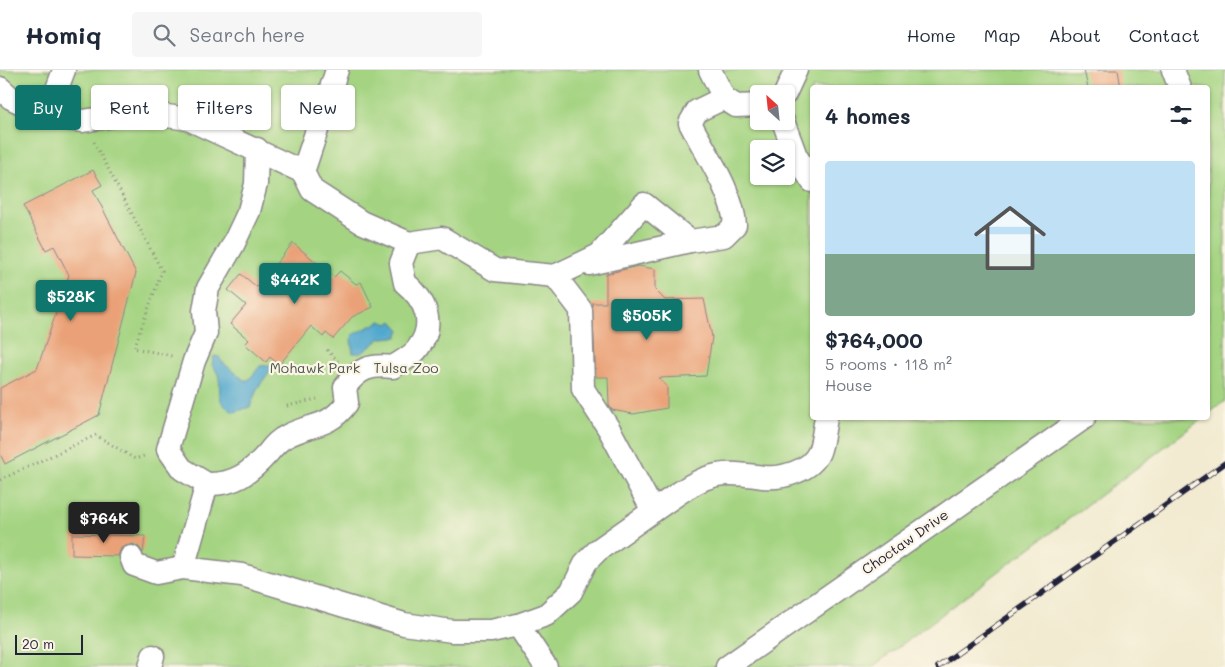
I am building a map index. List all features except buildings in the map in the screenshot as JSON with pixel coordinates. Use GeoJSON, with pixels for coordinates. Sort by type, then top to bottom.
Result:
{"type":"FeatureCollection","features":[{"type":"Feature","properties":{"kind":"street"},"geometry":{"type":"LineString","coordinates":[[58,85],[64,70]]}},
{"type":"Feature","properties":{"kind":"street"},"geometry":{"type":"LineString","coordinates":[[303,172],[337,70]]}},
{"type":"Feature","properties":{"kind":"street"},"geometry":{"type":"LineString","coordinates":[[710,70],[724,98],[736,106],[750,105]]}},
{"type":"Feature","properties":{"kind":"street"},"geometry":{"type":"LineString","coordinates":[[789,85],[796,70]]}},
{"type":"Feature","properties":{"kind":"street"},"geometry":{"type":"LineString","coordinates":[[1173,70],[1179,85]]}},
{"type":"Feature","properties":{"kind":"street"},"geometry":{"type":"LineString","coordinates":[[0,88],[15,100]]}},
{"type":"Feature","properties":{"kind":"street"},"geometry":{"type":"LineString","coordinates":[[83,121],[139,112],[188,119],[257,149],[303,172],[312,190],[361,222],[409,242],[442,238],[495,270],[565,271],[690,241],[724,236],[735,225],[734,213],[725,189],[690,123],[697,111],[724,98]]}},
{"type":"Feature","properties":{"kind":"street"},"geometry":{"type":"LineString","coordinates":[[786,130],[796,156],[810,178]]}},
{"type":"Feature","properties":{"kind":"street"},"geometry":{"type":"LineString","coordinates":[[257,149],[256,184],[249,212],[233,245],[208,288],[204,311],[206,333],[194,361],[168,449],[182,469],[207,484],[220,485],[232,482],[250,472],[277,442],[288,435],[309,429],[337,416],[347,403],[345,387],[355,373],[378,365],[393,367],[418,349],[428,327],[425,307],[416,292],[405,283],[401,263],[409,242]]}},
{"type":"Feature","properties":{"kind":"street"},"geometry":{"type":"LineString","coordinates":[[565,271],[599,255],[644,204],[690,241]]}},
{"type":"Feature","properties":{"kind":"street"},"geometry":{"type":"LineString","coordinates":[[565,271],[580,310],[583,389],[609,428],[653,511]]}},
{"type":"Feature","properties":{"kind":"street"},"geometry":{"type":"LineString","coordinates":[[131,557],[134,565],[156,574],[182,568],[242,575],[404,624],[452,631],[491,630],[518,625],[546,615],[571,592],[586,562],[598,550],[690,486],[716,475],[739,473],[765,478],[784,476],[806,468],[819,453],[826,420]]}},
{"type":"Feature","properties":{"kind":"street","name":"Choctaw Drive"},"geometry":{"type":"LineString","coordinates":[[727,667],[1081,420]]}},
{"type":"Feature","properties":{"kind":"street"},"geometry":{"type":"LineString","coordinates":[[182,568],[207,484]]}},
{"type":"Feature","properties":{"kind":"street"},"geometry":{"type":"LineString","coordinates":[[518,625],[546,667]]}},
{"type":"Feature","properties":{"kind":"path"},"geometry":{"type":"LineString","coordinates":[[83,121],[162,271],[134,348],[194,361]]}},
{"type":"Feature","properties":{"kind":"path"},"geometry":{"type":"LineString","coordinates":[[287,406],[320,398],[345,387]]}},
{"type":"Feature","properties":{"kind":"path"},"geometry":{"type":"LineString","coordinates":[[0,480],[96,435],[135,459],[168,449]]}},
{"type":"Feature","properties":{"kind":"green space","name":"Tulsa Zoo"},"geometry":{"type":"Polygon","coordinates":[[[0,70],[1225,70],[1225,401],[1210,412],[1210,85],[810,85],[810,420],[1200,420],[872,667],[0,667],[0,70]]]}},
{"type":"Feature","properties":{"kind":"water"},"geometry":{"type":"Polygon","coordinates":[[[381,321],[388,324],[392,321],[400,330],[397,337],[381,338],[362,353],[353,353],[351,340],[354,334],[381,321]]]}},
{"type":"Feature","properties":{"kind":"water"},"geometry":{"type":"Polygon","coordinates":[[[214,356],[219,357],[221,361],[244,380],[249,380],[260,366],[274,365],[257,389],[250,407],[234,412],[222,402],[219,378],[212,365],[214,356]]]}},
{"type":"Feature","properties":{"kind":"railway"},"geometry":{"type":"LineString","coordinates":[[938,667],[1225,463]]}},
{"type":"Feature","properties":{"kind":"park label","name":"Mohawk Park"},"geometry":{"type":"Point","coordinates":[315,368]}}]}
